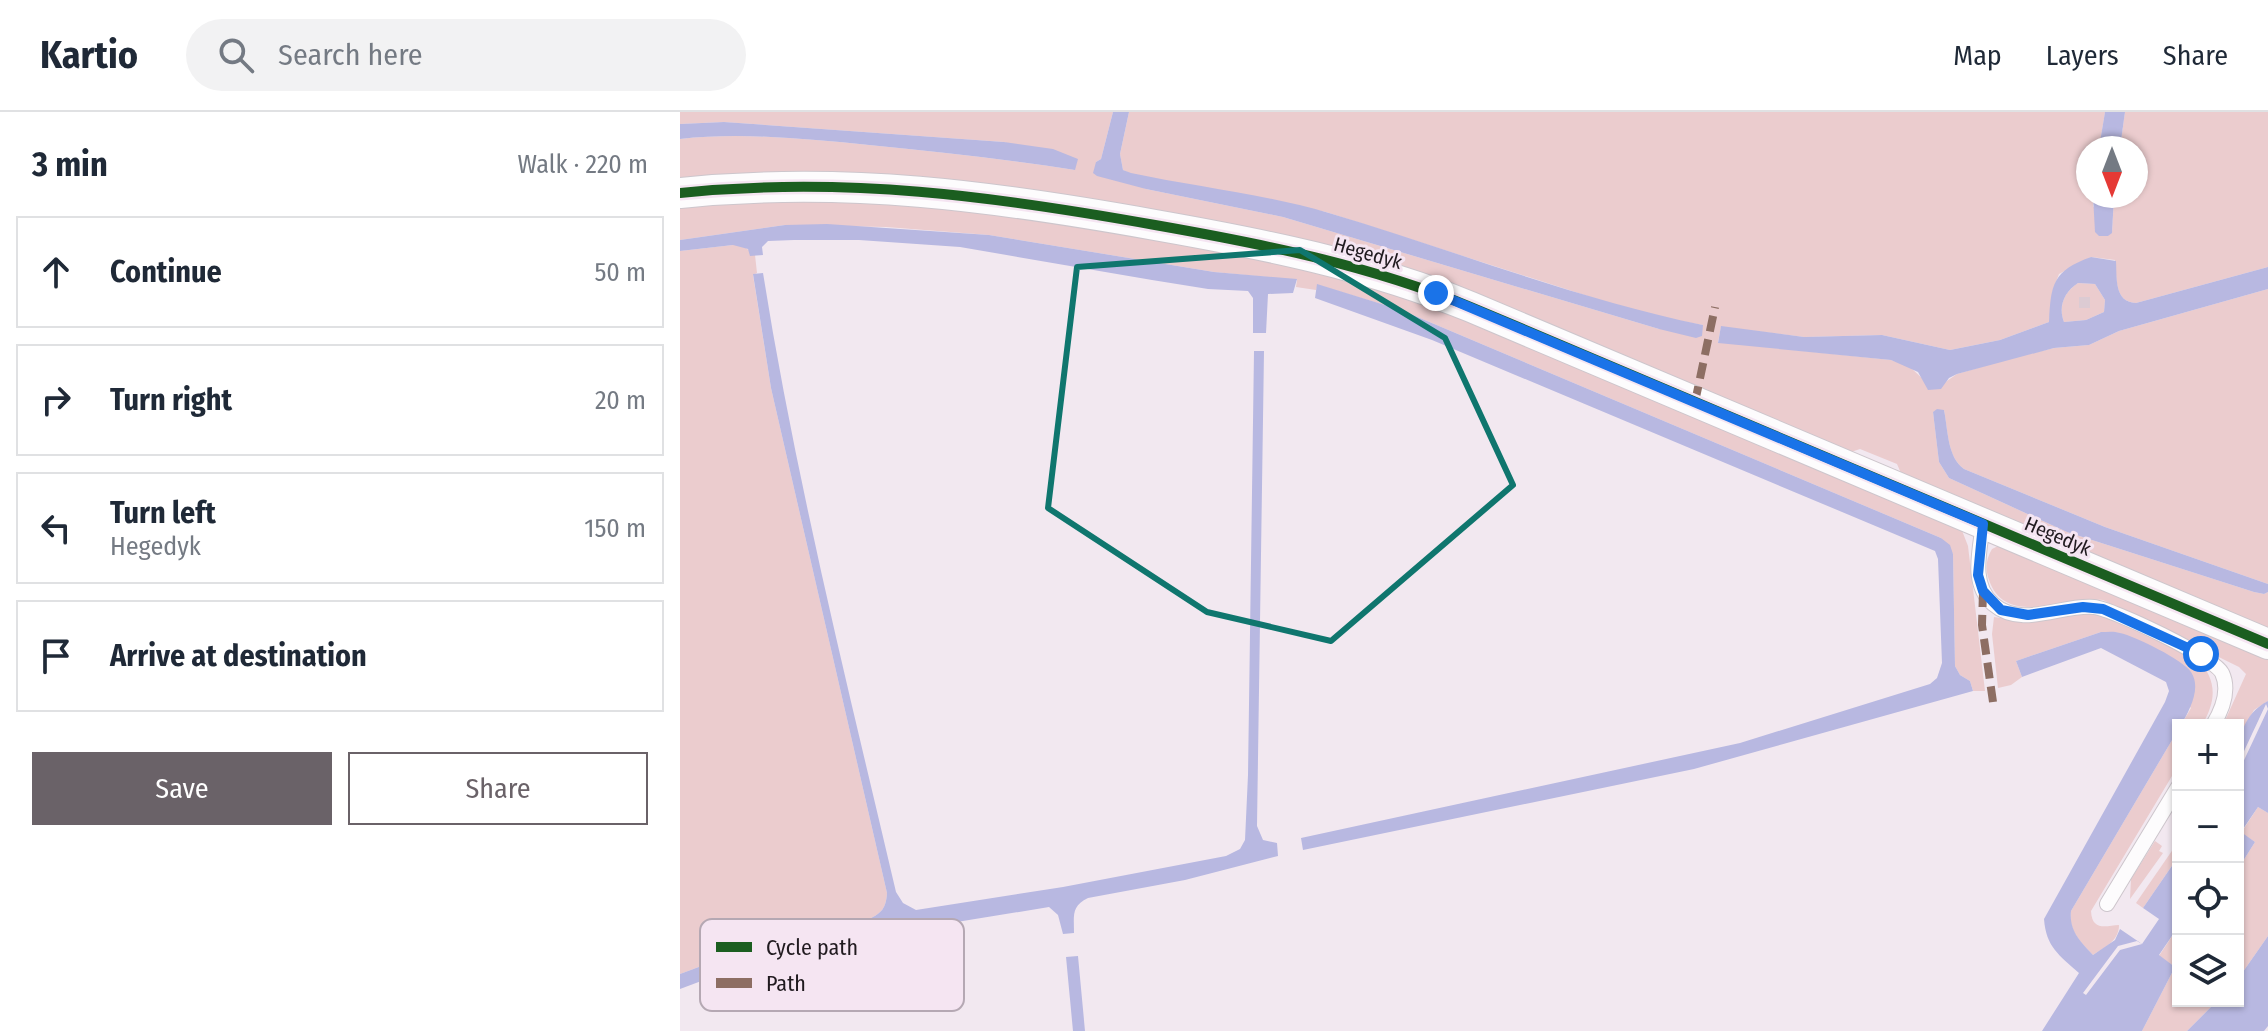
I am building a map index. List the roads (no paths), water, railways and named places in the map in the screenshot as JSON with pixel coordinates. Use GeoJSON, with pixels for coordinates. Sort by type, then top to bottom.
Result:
{"type":"FeatureCollection","features":[{"type":"Feature","properties":{"kind":"street","name":"Hegedyk"},"geometry":{"type":"LineString","coordinates":[[680,193],[837,186],[973,195],[1167,227],[1355,267],[1436,293],[2268,644]]}},
{"type":"Feature","properties":{"kind":"lane"},"geometry":{"type":"LineString","coordinates":[[1983,524],[1978,575],[1983,591],[1991,602],[2001,610],[2028,615],[2083,607],[2103,609],[2201,654],[2222,671],[2227,690],[2215,719]]}},
{"type":"Feature","properties":{"kind":"lane"},"geometry":{"type":"LineString","coordinates":[[2107,904],[2176,791]]}},
{"type":"Feature","properties":{"kind":"water"},"geometry":{"type":"Polygon","coordinates":[[[1113,112],[1129,112],[1120,154],[1123,170],[1329,213],[1562,288],[1703,325],[1702,336],[1696,338],[1659,329],[1283,217],[1097,176],[1093,173],[1096,162],[1101,159],[1113,112]]]}},
{"type":"Feature","properties":{"kind":"water"},"geometry":{"type":"Polygon","coordinates":[[[2105,112],[2125,112],[2122,136],[2101,136],[2105,112]]]}},
{"type":"Feature","properties":{"kind":"water"},"geometry":{"type":"Polygon","coordinates":[[[724,122],[1004,142],[1053,149],[1078,159],[1075,170],[972,156],[798,139],[727,136],[680,139],[680,124],[724,122]]]}},
{"type":"Feature","properties":{"kind":"water"},"geometry":{"type":"Polygon","coordinates":[[[2094,208],[2113,208],[2112,233],[2099,236],[2095,232],[2094,208]]]}},
{"type":"Feature","properties":{"kind":"water"},"geometry":{"type":"Polygon","coordinates":[[[827,224],[989,235],[1214,272],[1297,279],[1293,293],[1268,294],[1266,333],[1253,333],[1253,298],[1248,291],[1208,289],[960,247],[859,240],[794,240],[768,241],[762,247],[763,255],[750,256],[748,249],[733,245],[680,251],[680,240],[785,225],[827,224]]]}},
{"type":"Feature","properties":{"kind":"water"},"geometry":{"type":"Polygon","coordinates":[[[2091,257],[2116,261],[2120,294],[2129,302],[2136,303],[2268,267],[2268,289],[2119,331],[2089,345],[2054,348],[1957,374],[1949,378],[1941,389],[1928,390],[1918,372],[1891,360],[1718,343],[1721,326],[1804,337],[1882,335],[1950,350],[2000,340],[2049,322],[2056,280],[2078,262],[2091,257]],[[2078,283],[2069,291],[2062,305],[2064,322],[2086,320],[2104,312],[2105,300],[2095,284],[2078,283]]]}},
{"type":"Feature","properties":{"kind":"water"},"geometry":{"type":"Polygon","coordinates":[[[763,273],[807,506],[896,892],[903,903],[916,910],[1063,887],[1226,856],[1240,849],[1245,840],[1248,775],[1254,351],[1264,351],[1257,826],[1263,840],[1277,843],[1278,856],[1185,880],[1088,898],[1076,908],[1074,933],[1063,934],[1058,915],[1049,907],[964,921],[869,919],[882,909],[887,893],[771,388],[753,274],[763,273]]]}},
{"type":"Feature","properties":{"kind":"water"},"geometry":{"type":"Polygon","coordinates":[[[1317,284],[1401,310],[1941,538],[1950,545],[1953,554],[1955,666],[1960,675],[1970,681],[1973,691],[1694,769],[1303,850],[1301,838],[1740,743],[1930,684],[1937,678],[1942,663],[1938,559],[1935,551],[1432,340],[1315,298],[1317,284]]]}},
{"type":"Feature","properties":{"kind":"water"},"geometry":{"type":"Polygon","coordinates":[[[1944,410],[1951,450],[1964,469],[2105,527],[2268,584],[2268,592],[2254,592],[2067,532],[1949,478],[1939,462],[1933,412],[1944,410]]]}},
{"type":"Feature","properties":{"kind":"water"},"geometry":{"type":"Polygon","coordinates":[[[2101,632],[2115,632],[2179,661],[2194,678],[2195,692],[2184,719],[2172,719],[2172,740],[2071,911],[2074,930],[2093,955],[2115,940],[2120,929],[2142,944],[2159,919],[2143,908],[2172,866],[2172,936],[2159,955],[2172,965],[2172,973],[2142,1031],[2042,1031],[2079,973],[2051,944],[2044,919],[2165,702],[2169,691],[2166,682],[2101,648],[2022,677],[2016,661],[2101,632]]]}},
{"type":"Feature","properties":{"kind":"water"},"geometry":{"type":"Polygon","coordinates":[[[2268,701],[2268,813],[2258,807],[2244,828],[2244,727],[2257,709],[2268,701]]]}},
{"type":"Feature","properties":{"kind":"water"},"geometry":{"type":"Polygon","coordinates":[[[2244,834],[2255,842],[2244,859],[2244,834]]]}},
{"type":"Feature","properties":{"kind":"water"},"geometry":{"type":"Polygon","coordinates":[[[2268,936],[2268,1026],[2264,1031],[2187,1031],[2211,1007],[2244,1007],[2244,970],[2268,936]]]}},
{"type":"Feature","properties":{"kind":"water"},"geometry":{"type":"Polygon","coordinates":[[[1078,956],[1085,1031],[1073,1031],[1066,957],[1078,956]]]}},
{"type":"Feature","properties":{"kind":"water"},"geometry":{"type":"Polygon","coordinates":[[[700,967],[700,982],[680,989],[680,974],[700,967]]]}}]}
